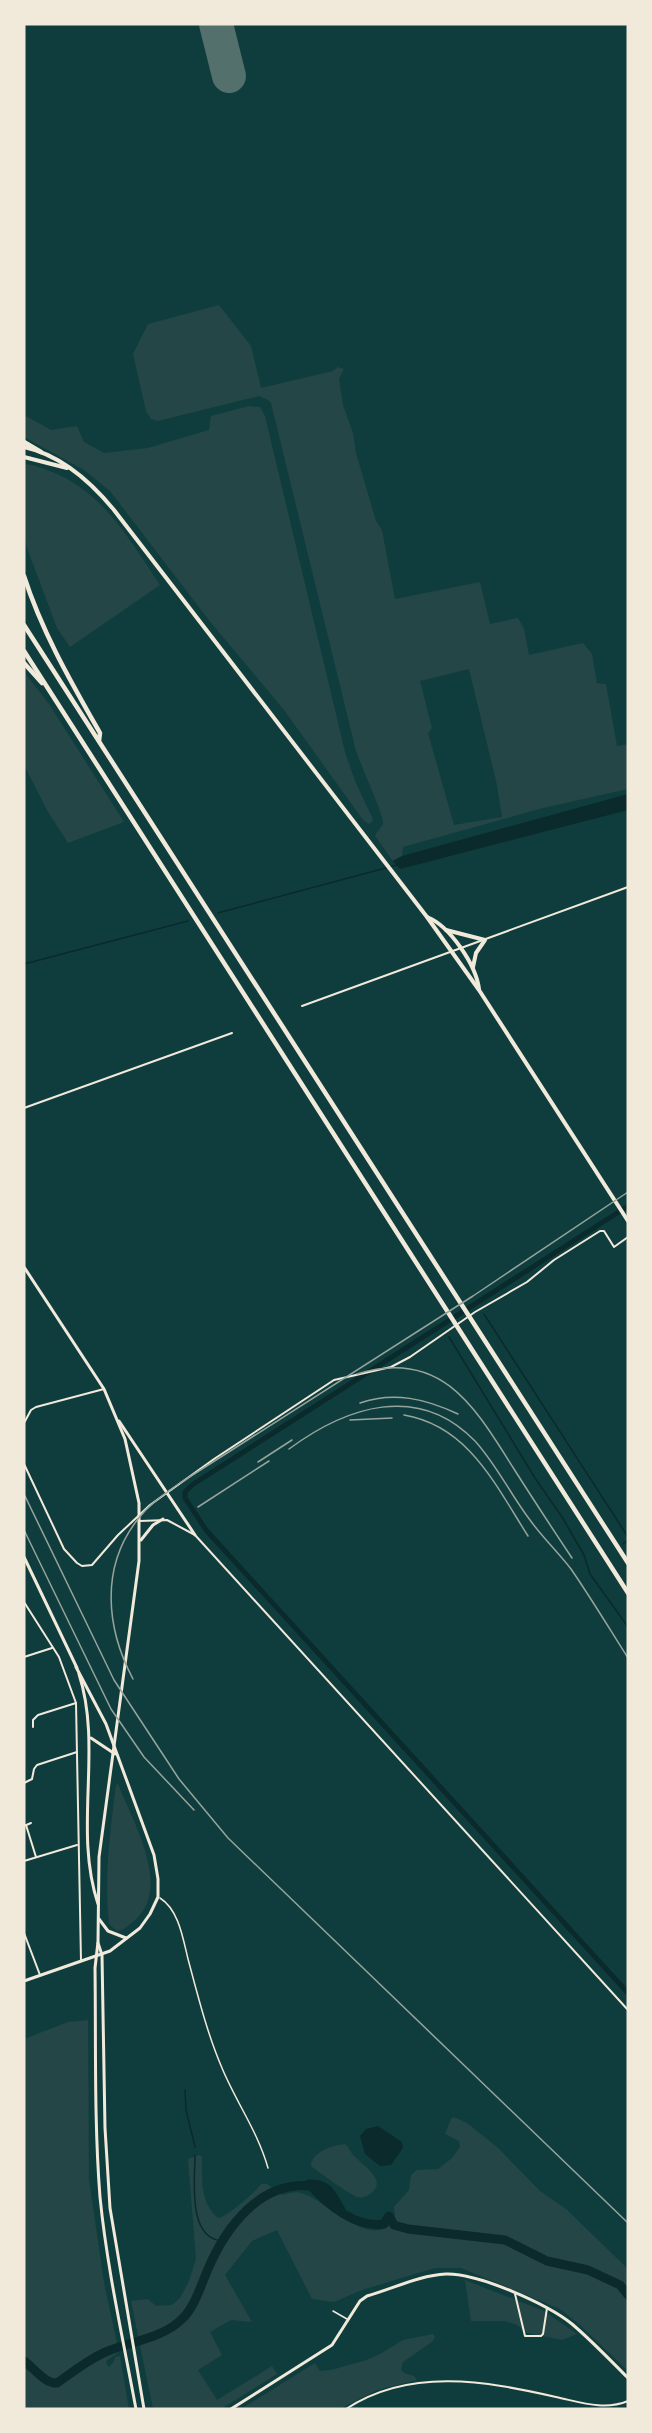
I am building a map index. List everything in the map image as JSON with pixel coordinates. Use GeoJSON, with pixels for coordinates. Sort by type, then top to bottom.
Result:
{"type":"FeatureCollection","features":[{"type":"Feature","properties":{"kind":"highway"},"geometry":{"type":"LineString","coordinates":[[24,442],[40,452]]}},
{"type":"Feature","properties":{"kind":"highway"},"geometry":{"type":"LineString","coordinates":[[24,576],[45,632],[62,667],[100,733],[99,741]]}},
{"type":"Feature","properties":{"kind":"highway"},"geometry":{"type":"LineString","coordinates":[[24,625],[628,1563]]}},
{"type":"Feature","properties":{"kind":"highway"},"geometry":{"type":"LineString","coordinates":[[24,651],[628,1593]]}},
{"type":"Feature","properties":{"kind":"highway"},"geometry":{"type":"LineString","coordinates":[[24,663],[51,694]]}},
{"type":"Feature","properties":{"kind":"main road"},"geometry":{"type":"LineString","coordinates":[[24,447],[52,456],[93,486],[114,510],[427,917],[479,990],[627,1219]]}},
{"type":"Feature","properties":{"kind":"main road"},"geometry":{"type":"LineString","coordinates":[[24,457],[68,468]]}},
{"type":"Feature","properties":{"kind":"main road"},"geometry":{"type":"LineString","coordinates":[[427,917],[444,929],[461,949],[473,968],[479,990]]}},
{"type":"Feature","properties":{"kind":"main road"},"geometry":{"type":"LineString","coordinates":[[444,929],[485,940],[476,953],[473,968]]}},
{"type":"Feature","properties":{"kind":"main road"},"geometry":{"type":"LineString","coordinates":[[24,1267],[104,1389],[116,1417],[134,1474],[139,1503],[140,1541],[99,1857],[95,2079],[98,2165],[104,2229],[135,2409]]}},
{"type":"Feature","properties":{"kind":"main road"},"geometry":{"type":"LineString","coordinates":[[116,1417],[195,1535]]}},
{"type":"Feature","properties":{"kind":"main road"},"geometry":{"type":"LineString","coordinates":[[140,1541],[153,1525],[163,1519]]}},
{"type":"Feature","properties":{"kind":"main road"},"geometry":{"type":"LineString","coordinates":[[24,1557],[102,1716],[154,1855],[158,1880],[158,1897],[140,1928],[102,1955],[24,1981]]}},
{"type":"Feature","properties":{"kind":"main road"},"geometry":{"type":"LineString","coordinates":[[76,1667],[86,1700],[90,1737],[87,1834],[90,1878],[98,1904]]}},
{"type":"Feature","properties":{"kind":"main road"},"geometry":{"type":"LineString","coordinates":[[90,1737],[116,1755]]}},
{"type":"Feature","properties":{"kind":"main road"},"geometry":{"type":"LineString","coordinates":[[98,1918],[108,1931],[126,1938]]}},
{"type":"Feature","properties":{"kind":"main road"},"geometry":{"type":"LineString","coordinates":[[98,1942],[102,1955],[105,2128],[109,2198],[144,2409]]}},
{"type":"Feature","properties":{"kind":"main road"},"geometry":{"type":"LineString","coordinates":[[231,2409],[332,2344],[360,2301],[367,2296],[443,2274],[462,2274],[547,2308],[571,2324],[628,2378]]}},
{"type":"Feature","properties":{"kind":"street"},"geometry":{"type":"LineString","coordinates":[[302,1006],[628,887]]}},
{"type":"Feature","properties":{"kind":"street"},"geometry":{"type":"LineString","coordinates":[[24,1108],[232,1033]]}},
{"type":"Feature","properties":{"kind":"street"},"geometry":{"type":"LineString","coordinates":[[24,1464],[70,1558],[82,1566],[92,1566],[118,1535],[161,1496],[334,1380],[391,1367],[410,1357],[475,1312],[527,1282],[554,1260],[600,1231],[604,1231],[614,1247],[628,1237]]}},
{"type":"Feature","properties":{"kind":"street"},"geometry":{"type":"LineString","coordinates":[[24,1423],[31,1410],[104,1389]]}},
{"type":"Feature","properties":{"kind":"street"},"geometry":{"type":"LineString","coordinates":[[140,1521],[163,1519],[175,1522],[195,1535],[628,2010]]}},
{"type":"Feature","properties":{"kind":"street"},"geometry":{"type":"LineString","coordinates":[[24,1602],[59,1657],[76,1703],[81,1961]]}},
{"type":"Feature","properties":{"kind":"street"},"geometry":{"type":"LineString","coordinates":[[24,1657],[52,1648]]}},
{"type":"Feature","properties":{"kind":"street"},"geometry":{"type":"LineString","coordinates":[[33,1727],[33,1720],[38,1715],[76,1703]]}},
{"type":"Feature","properties":{"kind":"street"},"geometry":{"type":"LineString","coordinates":[[24,1784],[32,1779],[33,1769],[37,1765],[77,1752]]}},
{"type":"Feature","properties":{"kind":"street"},"geometry":{"type":"LineString","coordinates":[[31,1823],[25,1825],[36,1857]]}},
{"type":"Feature","properties":{"kind":"street"},"geometry":{"type":"LineString","coordinates":[[24,1861],[77,1845]]}},
{"type":"Feature","properties":{"kind":"street"},"geometry":{"type":"LineString","coordinates":[[24,1933],[40,1975]]}},
{"type":"Feature","properties":{"kind":"street"},"geometry":{"type":"LineString","coordinates":[[515,2294],[525,2336],[543,2334],[547,2308]]}},
{"type":"Feature","properties":{"kind":"street"},"geometry":{"type":"LineString","coordinates":[[346,2409],[389,2389],[419,2383],[452,2381],[500,2384],[604,2406],[628,2401]]}},
{"type":"Feature","properties":{"kind":"lane"},"geometry":{"type":"LineString","coordinates":[[26,1411],[31,1410]]}},
{"type":"Feature","properties":{"kind":"lane"},"geometry":{"type":"LineString","coordinates":[[158,1897],[170,1908],[183,1935],[205,2023],[222,2070],[258,2139],[267,2168]]}},
{"type":"Feature","properties":{"kind":"lane"},"geometry":{"type":"LineString","coordinates":[[333,2311],[348,2319]]}},
{"type":"Feature","properties":{"kind":"shaded area"},"geometry":{"type":"Polygon","coordinates":[[[219,305],[251,346],[261,388],[333,371],[338,367],[344,369],[339,379],[343,405],[353,433],[356,453],[376,521],[382,530],[395,599],[480,582],[490,624],[518,618],[524,629],[529,655],[583,643],[592,654],[597,683],[606,684],[617,746],[628,744],[628,789],[543,808],[403,847],[402,856],[393,861],[375,836],[383,824],[382,819],[355,747],[271,403],[259,396],[158,421],[151,419],[146,411],[133,354],[148,324],[219,305]],[[469,669],[420,681],[432,728],[428,733],[454,825],[502,817],[497,785],[469,669]]]}},
{"type":"Feature","properties":{"kind":"shaded area"},"geometry":{"type":"Polygon","coordinates":[[[249,406],[260,407],[265,416],[345,752],[355,781],[372,817],[373,821],[369,824],[363,820],[284,710],[208,619],[110,491],[84,470],[24,437],[24,415],[51,430],[77,426],[84,442],[104,453],[148,448],[209,430],[211,416],[249,406]]]}},
{"type":"Feature","properties":{"kind":"shaded area"},"geometry":{"type":"Polygon","coordinates":[[[27,464],[72,482],[90,495],[120,527],[160,585],[70,647],[57,628],[27,548],[24,534],[24,466],[27,464]]]}},
{"type":"Feature","properties":{"kind":"shaded area"},"geometry":{"type":"Polygon","coordinates":[[[24,672],[49,704],[124,822],[68,843],[47,810],[24,765],[24,672]]]}},
{"type":"Feature","properties":{"kind":"shaded area"},"geometry":{"type":"Polygon","coordinates":[[[628,794],[628,810],[400,869],[393,861],[402,856],[628,794]]]}},
{"type":"Feature","properties":{"kind":"shaded area"},"geometry":{"type":"Polygon","coordinates":[[[118,1784],[146,1853],[150,1872],[150,1889],[146,1905],[136,1919],[117,1931],[109,1924],[107,1872],[116,1785],[118,1784]]]}},
{"type":"Feature","properties":{"kind":"shaded area"},"geometry":{"type":"Polygon","coordinates":[[[88,2020],[89,2179],[104,2283],[119,2352],[106,2361],[109,2367],[115,2357],[120,2356],[129,2409],[24,2409],[24,2039],[68,2022],[88,2020]]]}},
{"type":"Feature","properties":{"kind":"shaded area"},"geometry":{"type":"Polygon","coordinates":[[[454,2117],[467,2123],[497,2147],[540,2191],[566,2209],[628,2269],[628,2371],[560,2309],[461,2268],[435,2268],[362,2290],[334,2302],[312,2299],[277,2230],[252,2241],[225,2275],[252,2322],[231,2320],[210,2332],[222,2355],[198,2370],[217,2400],[272,2366],[277,2374],[221,2409],[153,2409],[131,2301],[148,2299],[156,2306],[172,2305],[180,2298],[189,2281],[196,2259],[188,2159],[199,2155],[202,2157],[202,2182],[205,2198],[218,2218],[241,2204],[261,2184],[267,2184],[282,2195],[299,2192],[311,2197],[354,2224],[375,2230],[386,2227],[395,2217],[394,2207],[409,2190],[411,2175],[417,2170],[438,2169],[452,2158],[460,2147],[459,2141],[445,2134],[454,2117]]]}},
{"type":"Feature","properties":{"kind":"shaded area"},"geometry":{"type":"Polygon","coordinates":[[[378,2126],[402,2142],[403,2148],[391,2165],[380,2166],[365,2154],[360,2136],[366,2129],[378,2126]]]}},
{"type":"Feature","properties":{"kind":"shaded area"},"geometry":{"type":"Polygon","coordinates":[[[345,2144],[376,2178],[375,2189],[367,2196],[354,2196],[311,2166],[319,2153],[345,2144]]]}},
{"type":"Feature","properties":{"kind":"shaded area"},"geometry":{"type":"Polygon","coordinates":[[[465,2280],[544,2311],[577,2334],[562,2340],[527,2333],[517,2325],[505,2321],[471,2321],[465,2280]]]}},
{"type":"Feature","properties":{"kind":"shaded area"},"geometry":{"type":"Polygon","coordinates":[[[433,2334],[435,2337],[432,2342],[403,2362],[401,2369],[404,2373],[414,2376],[417,2380],[377,2390],[340,2409],[241,2409],[315,2363],[320,2371],[331,2370],[367,2360],[403,2340],[433,2334]]]}},
{"type":"Feature","properties":{"kind":"waterway"},"geometry":{"type":"LineString","coordinates":[[218,913],[397,865]]}},
{"type":"Feature","properties":{"kind":"waterway"},"geometry":{"type":"LineString","coordinates":[[24,964],[188,921]]}},
{"type":"Feature","properties":{"kind":"waterway"},"geometry":{"type":"LineString","coordinates":[[628,1206],[192,1485],[185,1492],[185,1498],[206,1530],[628,1993]]}},
{"type":"Feature","properties":{"kind":"waterway"},"geometry":{"type":"LineString","coordinates":[[484,1314],[628,1537]]}},
{"type":"Feature","properties":{"kind":"waterway"},"geometry":{"type":"LineString","coordinates":[[449,1337],[535,1478],[562,1517],[584,1555],[590,1574],[628,1627]]}},
{"type":"Feature","properties":{"kind":"waterway"},"geometry":{"type":"LineString","coordinates":[[623,1544],[628,1540]]}},
{"type":"Feature","properties":{"kind":"waterway"},"geometry":{"type":"LineString","coordinates":[[185,2090],[186,2110],[195,2147]]}},
{"type":"Feature","properties":{"kind":"waterway"},"geometry":{"type":"LineString","coordinates":[[195,2155],[194,2192],[198,2219],[203,2230],[211,2237],[222,2241]]}},
{"type":"Feature","properties":{"kind":"waterway"},"geometry":{"type":"LineString","coordinates":[[309,2184],[326,2188],[341,2210]]}},
{"type":"Feature","properties":{"kind":"waterway"},"geometry":{"type":"LineString","coordinates":[[24,2361],[48,2381],[57,2383],[101,2354],[157,2335],[175,2325],[191,2308],[216,2253],[235,2223],[261,2199],[293,2186],[311,2186],[335,2208],[363,2223],[384,2224],[389,2216],[394,2225],[408,2229],[505,2240],[547,2261],[588,2270],[620,2285],[628,2295]]}},
{"type":"Feature","properties":{"kind":"runway"},"geometry":{"type":"LineString","coordinates":[[216,24],[229,76]]}},
{"type":"Feature","properties":{"kind":"railway"},"geometry":{"type":"LineString","coordinates":[[133,1679],[117,1639],[111,1598],[117,1557],[126,1538],[147,1509],[180,1483],[473,1296],[628,1192]]}},
{"type":"Feature","properties":{"kind":"railway"},"geometry":{"type":"LineString","coordinates":[[357,1374],[387,1368],[412,1369],[434,1376],[453,1389],[470,1405],[485,1425],[572,1558]]}},
{"type":"Feature","properties":{"kind":"railway"},"geometry":{"type":"LineString","coordinates":[[360,1403],[373,1399],[410,1398],[434,1404],[458,1414]]}},
{"type":"Feature","properties":{"kind":"railway"},"geometry":{"type":"LineString","coordinates":[[289,1449],[334,1422],[358,1412],[382,1407],[406,1407],[430,1411],[453,1423],[475,1441],[490,1460],[530,1520],[571,1569],[628,1658]]}},
{"type":"Feature","properties":{"kind":"railway"},"geometry":{"type":"LineString","coordinates":[[404,1415],[427,1421],[463,1445],[492,1479],[528,1536]]}},
{"type":"Feature","properties":{"kind":"railway"},"geometry":{"type":"LineString","coordinates":[[350,1420],[392,1418]]}},
{"type":"Feature","properties":{"kind":"railway"},"geometry":{"type":"LineString","coordinates":[[258,1462],[292,1440]]}},
{"type":"Feature","properties":{"kind":"railway"},"geometry":{"type":"LineString","coordinates":[[198,1507],[269,1461]]}},
{"type":"Feature","properties":{"kind":"railway"},"geometry":{"type":"LineString","coordinates":[[24,1494],[114,1680],[179,1779],[228,1838],[628,2223]]}},
{"type":"Feature","properties":{"kind":"railway"},"geometry":{"type":"LineString","coordinates":[[24,1530],[111,1709],[144,1757],[194,1810]]}}]}
